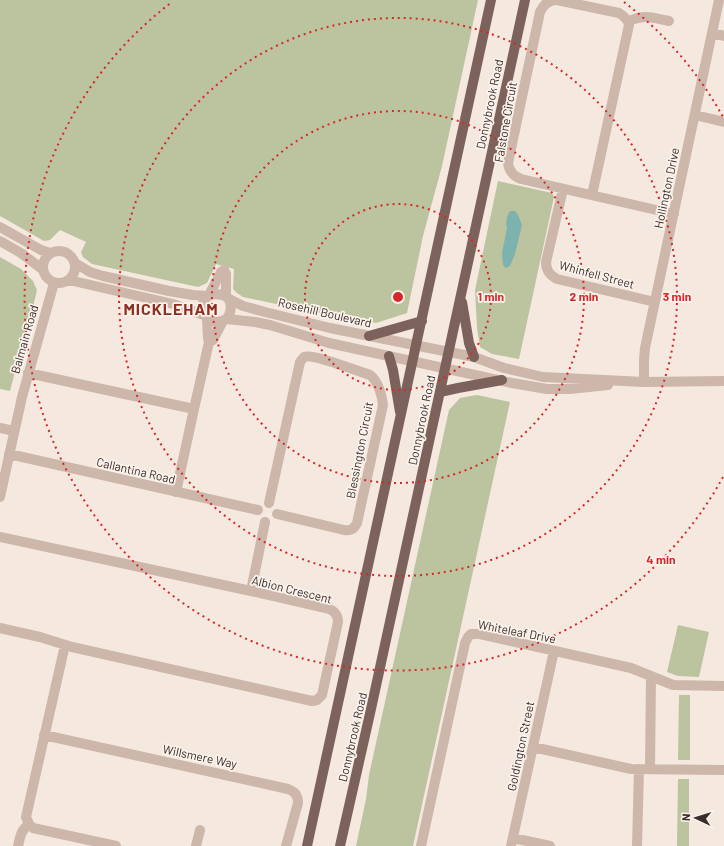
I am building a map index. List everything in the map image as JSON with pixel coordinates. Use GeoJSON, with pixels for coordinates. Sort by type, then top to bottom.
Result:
{"type":"FeatureCollection","features":[{"type":"Feature","properties":{"kind":"main road","name":"Donnybrook Road"},"geometry":{"type":"LineString","coordinates":[[307,846],[491,0]]}},
{"type":"Feature","properties":{"kind":"main road","name":"Donnybrook Road"},"geometry":{"type":"LineString","coordinates":[[340,846],[375,693],[525,0]]}},
{"type":"Feature","properties":{"kind":"main road"},"geometry":{"type":"LineString","coordinates":[[460,296],[469,343],[474,357]]}},
{"type":"Feature","properties":{"kind":"main road"},"geometry":{"type":"LineString","coordinates":[[369,336],[422,320]]}},
{"type":"Feature","properties":{"kind":"main road"},"geometry":{"type":"LineString","coordinates":[[389,356],[393,370],[401,418]]}},
{"type":"Feature","properties":{"kind":"main road"},"geometry":{"type":"LineString","coordinates":[[440,392],[502,380]]}},
{"type":"Feature","properties":{"kind":"street","name":"Falstone Circuit"},"geometry":{"type":"LineString","coordinates":[[629,21],[623,15],[618,13],[556,0],[547,2],[544,5],[540,12],[508,166],[510,172],[516,178],[674,214]]}},
{"type":"Feature","properties":{"kind":"street","name":"Hollington Drive"},"geometry":{"type":"LineString","coordinates":[[644,382],[645,348],[719,0]]}},
{"type":"Feature","properties":{"kind":"street"},"geometry":{"type":"LineString","coordinates":[[592,195],[630,25],[629,21],[640,17],[646,17],[669,21]]}},
{"type":"Feature","properties":{"kind":"street"},"geometry":{"type":"LineString","coordinates":[[712,33],[724,36]]}},
{"type":"Feature","properties":{"kind":"street"},"geometry":{"type":"LineString","coordinates":[[695,115],[724,122]]}},
{"type":"Feature","properties":{"kind":"street","name":"Whinfell Street"},"geometry":{"type":"LineString","coordinates":[[563,189],[546,262],[549,274],[557,279],[655,302]]}},
{"type":"Feature","properties":{"kind":"street"},"geometry":{"type":"LineString","coordinates":[[0,227],[50,253]]}},
{"type":"Feature","properties":{"kind":"street"},"geometry":{"type":"LineString","coordinates":[[0,241],[21,253],[42,269],[48,279],[54,282],[62,283],[69,280],[75,263],[70,254],[65,251],[55,250],[46,256],[42,269]]}},
{"type":"Feature","properties":{"kind":"street"},"geometry":{"type":"LineString","coordinates":[[75,263],[90,272],[103,276],[169,291],[193,295],[217,294],[227,297]]}},
{"type":"Feature","properties":{"kind":"street"},"geometry":{"type":"LineString","coordinates":[[176,492],[210,342],[213,340],[231,308],[227,297],[226,274],[224,270],[221,272],[203,304],[203,312],[206,317],[208,338],[210,342]]}},
{"type":"Feature","properties":{"kind":"street"},"geometry":{"type":"LineString","coordinates":[[69,280],[173,304],[214,321],[240,320],[263,324],[329,343],[547,389],[570,389],[644,382],[724,381]]}},
{"type":"Feature","properties":{"kind":"street","name":"Balmain Road"},"geometry":{"type":"LineString","coordinates":[[0,497],[28,373],[54,282]]}},
{"type":"Feature","properties":{"kind":"street","name":"Rosehill Boulevard"},"geometry":{"type":"LineString","coordinates":[[227,297],[243,306],[260,311],[330,328],[474,357],[504,368],[543,377],[644,382]]}},
{"type":"Feature","properties":{"kind":"street","name":"Blessington Circuit"},"geometry":{"type":"LineString","coordinates":[[269,503],[300,362],[302,359],[305,357],[317,358],[373,377],[376,381],[383,405],[355,527],[353,529],[344,530],[277,514]]}},
{"type":"Feature","properties":{"kind":"street"},"geometry":{"type":"LineString","coordinates":[[28,373],[194,409]]}},
{"type":"Feature","properties":{"kind":"street"},"geometry":{"type":"LineString","coordinates":[[0,428],[14,431]]}},
{"type":"Feature","properties":{"kind":"street","name":"Callantina Road"},"geometry":{"type":"LineString","coordinates":[[9,454],[258,510]]}},
{"type":"Feature","properties":{"kind":"street"},"geometry":{"type":"LineString","coordinates":[[269,503],[274,505],[277,514],[273,520],[265,522],[259,517],[258,510],[263,504],[269,503]]}},
{"type":"Feature","properties":{"kind":"street"},"geometry":{"type":"LineString","coordinates":[[251,591],[265,522]]}},
{"type":"Feature","properties":{"kind":"street","name":"Albion Crescent"},"geometry":{"type":"LineString","coordinates":[[0,537],[329,609],[332,610],[337,616],[338,622],[323,692],[319,698],[312,701],[65,645],[49,639],[0,628]]}},
{"type":"Feature","properties":{"kind":"street","name":"Whiteleaf Drive"},"geometry":{"type":"LineString","coordinates":[[421,846],[464,650],[468,637],[471,634],[480,634],[631,668],[677,686],[724,686]]}},
{"type":"Feature","properties":{"kind":"street"},"geometry":{"type":"LineString","coordinates":[[65,645],[26,817],[29,824],[33,828],[116,846]]}},
{"type":"Feature","properties":{"kind":"street","name":"Goldington Street"},"geometry":{"type":"LineString","coordinates":[[512,842],[554,651]]}},
{"type":"Feature","properties":{"kind":"street"},"geometry":{"type":"LineString","coordinates":[[650,769],[651,676]]}},
{"type":"Feature","properties":{"kind":"street","name":"Willsmere Way"},"geometry":{"type":"LineString","coordinates":[[44,735],[292,790],[296,793],[298,803],[286,846]]}},
{"type":"Feature","properties":{"kind":"street"},"geometry":{"type":"LineString","coordinates":[[533,747],[639,769],[724,770]]}},
{"type":"Feature","properties":{"kind":"street"},"geometry":{"type":"LineString","coordinates":[[637,846],[639,769]]}},
{"type":"Feature","properties":{"kind":"street"},"geometry":{"type":"LineString","coordinates":[[18,846],[20,834],[29,824]]}},
{"type":"Feature","properties":{"kind":"street"},"geometry":{"type":"LineString","coordinates":[[196,846],[200,830]]}},
{"type":"Feature","properties":{"kind":"street"},"geometry":{"type":"LineString","coordinates":[[512,842],[550,846]]}},
{"type":"Feature","properties":{"kind":"green space"},"geometry":{"type":"Polygon","coordinates":[[[0,0],[478,0],[442,166],[423,236],[407,313],[376,323],[243,297],[233,289],[234,269],[216,264],[207,283],[198,287],[92,264],[83,257],[81,252],[86,242],[60,230],[50,240],[44,241],[0,216],[0,0]]]}},
{"type":"Feature","properties":{"kind":"green space"},"geometry":{"type":"Polygon","coordinates":[[[498,181],[552,193],[554,197],[519,359],[492,354],[480,347],[477,328],[475,290],[498,181]]]}},
{"type":"Feature","properties":{"kind":"green space"},"geometry":{"type":"Polygon","coordinates":[[[0,257],[21,269],[33,281],[37,290],[26,337],[10,391],[0,389],[0,257]]]}},
{"type":"Feature","properties":{"kind":"green space"},"geometry":{"type":"Polygon","coordinates":[[[477,395],[510,402],[413,846],[356,846],[366,799],[369,775],[449,410],[460,398],[477,395]]]}},
{"type":"Feature","properties":{"kind":"green space"},"geometry":{"type":"Polygon","coordinates":[[[678,625],[709,632],[699,677],[678,676],[667,672],[678,625]]]}},
{"type":"Feature","properties":{"kind":"green space"},"geometry":{"type":"Polygon","coordinates":[[[679,695],[690,695],[690,760],[678,760],[679,695]]]}},
{"type":"Feature","properties":{"kind":"green space"},"geometry":{"type":"Polygon","coordinates":[[[678,779],[689,779],[689,846],[677,846],[678,779]]]}},
{"type":"Feature","properties":{"kind":"water"},"geometry":{"type":"Polygon","coordinates":[[[510,211],[515,211],[522,225],[515,254],[510,266],[506,268],[503,265],[502,253],[507,228],[506,224],[510,211]]]}},
{"type":"Feature","properties":{"kind":"district","name":"MICKLEHAM"},"geometry":{"type":"Point","coordinates":[171,308]}}]}
